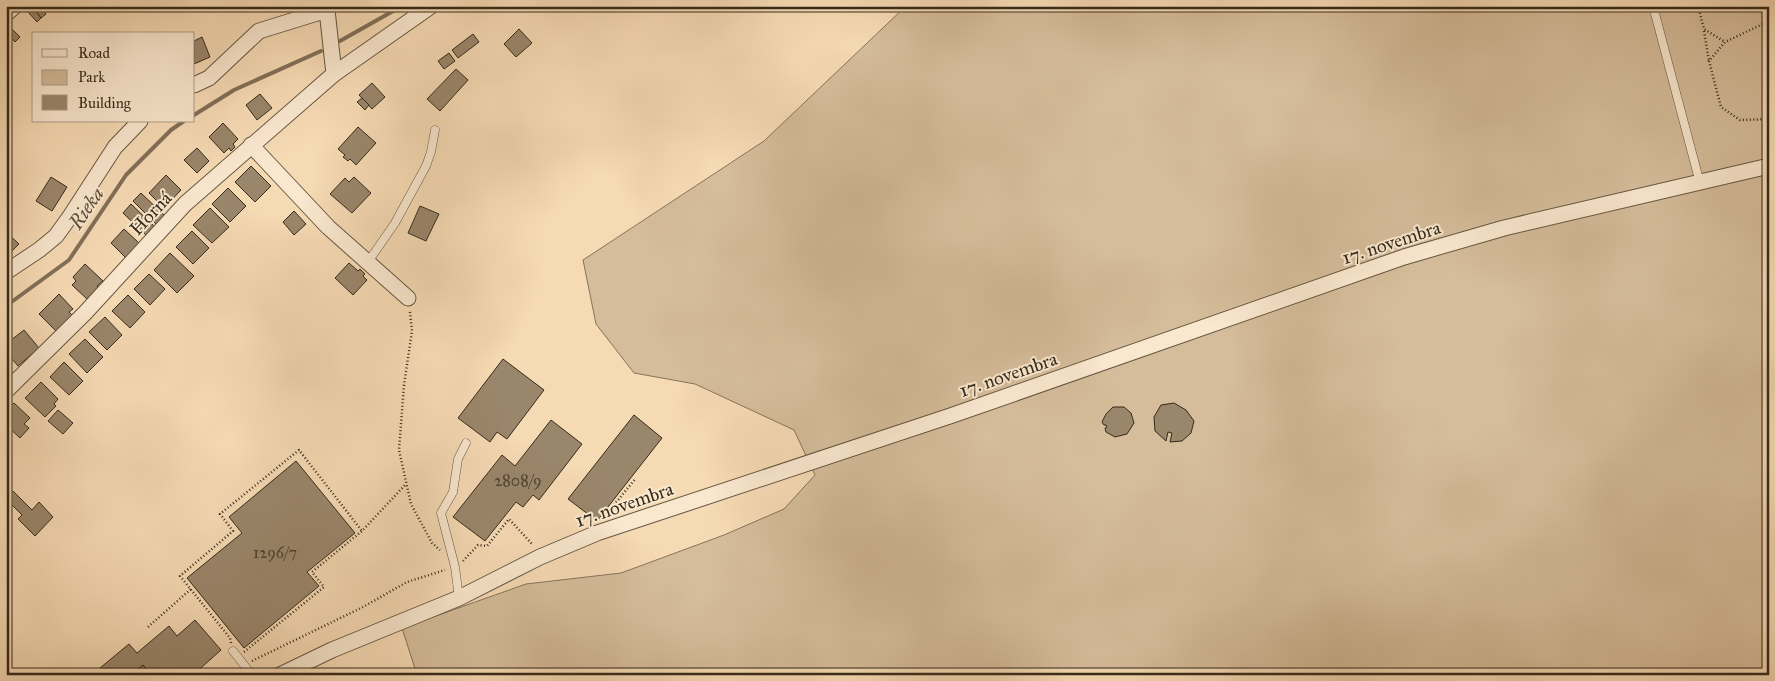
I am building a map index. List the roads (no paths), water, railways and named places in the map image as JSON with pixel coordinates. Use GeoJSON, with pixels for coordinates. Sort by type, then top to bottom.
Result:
{"type":"FeatureCollection","features":[{"type":"Feature","properties":{"kind":"street"},"geometry":{"type":"LineString","coordinates":[[6,14],[15,6]]}},
{"type":"Feature","properties":{"kind":"street","name":"Horná"},"geometry":{"type":"LineString","coordinates":[[6,391],[85,313],[185,204],[334,74],[431,6]]}},
{"type":"Feature","properties":{"kind":"street"},"geometry":{"type":"LineString","coordinates":[[195,85],[209,78],[259,31],[328,8],[334,74]]}},
{"type":"Feature","properties":{"kind":"street"},"geometry":{"type":"LineString","coordinates":[[6,272],[56,236],[70,218],[115,147],[139,122]]}},
{"type":"Feature","properties":{"kind":"street"},"geometry":{"type":"LineString","coordinates":[[250,146],[328,227],[408,298]]}},
{"type":"Feature","properties":{"kind":"street","name":"17. novembra"},"geometry":{"type":"LineString","coordinates":[[280,675],[332,650],[459,598],[540,557],[597,533],[959,413],[1404,258],[1504,228],[1769,166]]}},
{"type":"Feature","properties":{"kind":"lane"},"geometry":{"type":"LineString","coordinates":[[1654,6],[1700,183]]}},
{"type":"Feature","properties":{"kind":"lane"},"geometry":{"type":"LineString","coordinates":[[368,262],[395,223],[426,166],[435,130]]}},
{"type":"Feature","properties":{"kind":"lane"},"geometry":{"type":"LineString","coordinates":[[459,598],[455,567],[441,512],[453,492],[458,458],[466,443]]}},
{"type":"Feature","properties":{"kind":"lane"},"geometry":{"type":"LineString","coordinates":[[235,654],[252,675]]}},
{"type":"Feature","properties":{"kind":"waterway","name":"Rieka"},"geometry":{"type":"LineString","coordinates":[[340,41],[402,6]]}},
{"type":"Feature","properties":{"kind":"waterway","name":"Rieka"},"geometry":{"type":"LineString","coordinates":[[195,114],[234,90],[321,51]]}},
{"type":"Feature","properties":{"kind":"waterway","name":"Rieka"},"geometry":{"type":"LineString","coordinates":[[6,306],[69,260],[126,175],[171,130],[183,122]]}}]}
